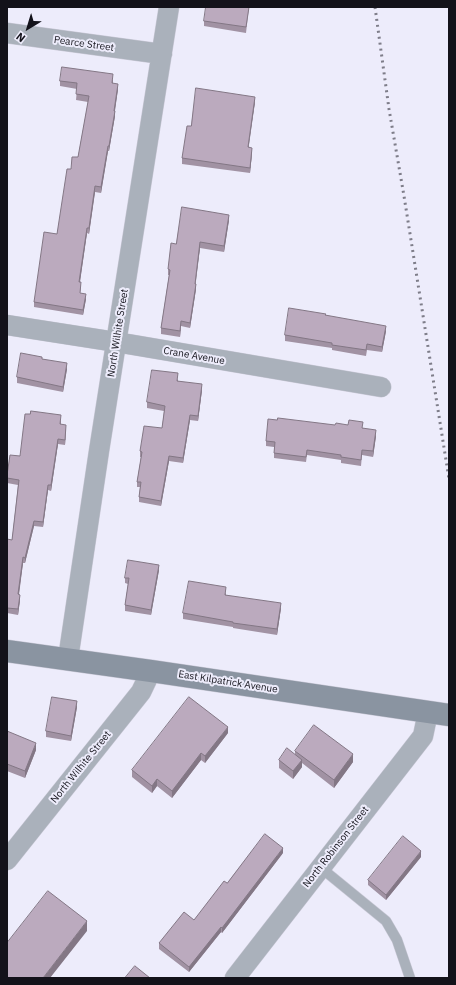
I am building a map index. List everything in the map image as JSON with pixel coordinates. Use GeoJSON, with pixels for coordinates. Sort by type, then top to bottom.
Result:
{"type":"FeatureCollection","features":[{"type":"Feature","properties":{"kind":"street","name":"North Wilhite Street"},"geometry":{"type":"LineString","coordinates":[[68,659],[99,451],[169,7]]}},
{"type":"Feature","properties":{"kind":"street","name":"Pearce Street"},"geometry":{"type":"LineString","coordinates":[[7,33],[162,54]]}},
{"type":"Feature","properties":{"kind":"street","name":"Crane Avenue"},"geometry":{"type":"LineString","coordinates":[[7,325],[116,342],[381,388]]}},
{"type":"Feature","properties":{"kind":"street","name":"East Kilpatrick Avenue"},"geometry":{"type":"LineString","coordinates":[[7,651],[150,670],[449,715]]}},
{"type":"Feature","properties":{"kind":"street","name":"North Wilhite Street"},"geometry":{"type":"LineString","coordinates":[[7,860],[141,692],[150,670]]}},
{"type":"Feature","properties":{"kind":"street","name":"North Robinson Street"},"geometry":{"type":"LineString","coordinates":[[235,978],[320,867],[424,736],[428,712]]}},
{"type":"Feature","properties":{"kind":"lane"},"geometry":{"type":"LineString","coordinates":[[320,867],[386,921],[397,940],[410,978]]}},
{"type":"Feature","properties":{"kind":"building"},"geometry":{"type":"Polygon","coordinates":[[[206,7],[249,7],[246,27],[204,21],[206,7]]]}},
{"type":"Feature","properties":{"kind":"building"},"geometry":{"type":"Polygon","coordinates":[[[62,67],[113,74],[112,83],[118,84],[115,111],[101,187],[95,186],[89,228],[87,228],[79,282],[81,282],[80,293],[86,294],[83,310],[34,302],[44,232],[57,234],[67,169],[71,169],[72,157],[78,157],[89,96],[76,94],[77,83],[60,81],[62,67]]]}},
{"type":"Feature","properties":{"kind":"building"},"geometry":{"type":"Polygon","coordinates":[[[196,88],[255,97],[248,147],[252,148],[250,168],[182,158],[187,126],[191,126],[196,88]]]}},
{"type":"Feature","properties":{"kind":"building"},"geometry":{"type":"Polygon","coordinates":[[[182,207],[229,215],[224,246],[200,242],[190,323],[181,321],[180,331],[161,328],[170,270],[168,269],[171,243],[176,244],[182,207]]]}},
{"type":"Feature","properties":{"kind":"building"},"geometry":{"type":"Polygon","coordinates":[[[289,308],[386,326],[382,347],[367,344],[366,350],[332,345],[332,343],[285,335],[289,308]]]}},
{"type":"Feature","properties":{"kind":"building"},"geometry":{"type":"Polygon","coordinates":[[[21,353],[42,357],[42,359],[67,363],[63,387],[17,377],[21,353]]]}},
{"type":"Feature","properties":{"kind":"building"},"geometry":{"type":"Polygon","coordinates":[[[152,370],[178,373],[177,381],[202,384],[198,416],[190,415],[183,458],[169,456],[161,501],[139,497],[141,482],[137,482],[142,452],[140,451],[144,426],[162,428],[165,406],[147,402],[152,370]]]}},
{"type":"Feature","properties":{"kind":"building"},"geometry":{"type":"Polygon","coordinates":[[[31,411],[61,415],[60,424],[66,425],[65,440],[58,439],[51,485],[48,485],[43,522],[34,521],[25,558],[23,557],[18,594],[20,595],[18,609],[7,608],[7,539],[12,540],[19,480],[7,478],[7,475],[10,455],[20,456],[25,414],[30,414],[31,411]]]}},
{"type":"Feature","properties":{"kind":"building"},"geometry":{"type":"Polygon","coordinates":[[[278,418],[335,425],[336,423],[348,425],[349,420],[363,422],[362,428],[376,430],[373,451],[362,450],[361,460],[341,457],[341,455],[307,450],[306,457],[274,453],[275,442],[266,441],[268,419],[277,420],[278,418]]]}},
{"type":"Feature","properties":{"kind":"building"},"geometry":{"type":"Polygon","coordinates":[[[128,560],[159,565],[151,610],[125,605],[129,578],[125,578],[128,560]]]}},
{"type":"Feature","properties":{"kind":"building"},"geometry":{"type":"Polygon","coordinates":[[[189,581],[226,587],[225,595],[281,603],[277,629],[233,623],[183,613],[189,581]]]}},
{"type":"Feature","properties":{"kind":"building"},"geometry":{"type":"Polygon","coordinates":[[[52,697],[77,701],[71,736],[46,731],[52,697]]]}},
{"type":"Feature","properties":{"kind":"building"},"geometry":{"type":"Polygon","coordinates":[[[189,697],[228,727],[205,756],[201,753],[172,791],[157,779],[152,786],[132,770],[189,697]]]}},
{"type":"Feature","properties":{"kind":"building"},"geometry":{"type":"Polygon","coordinates":[[[314,725],[353,754],[334,780],[295,751],[314,725]]]}},
{"type":"Feature","properties":{"kind":"building"},"geometry":{"type":"Polygon","coordinates":[[[7,731],[36,743],[25,771],[7,764],[7,731]]]}},
{"type":"Feature","properties":{"kind":"building"},"geometry":{"type":"Polygon","coordinates":[[[287,748],[302,760],[293,771],[279,760],[287,748]]]}},
{"type":"Feature","properties":{"kind":"building"},"geometry":{"type":"Polygon","coordinates":[[[265,834],[283,848],[222,928],[221,927],[189,967],[159,943],[184,912],[194,920],[224,881],[227,883],[265,834]]]}},
{"type":"Feature","properties":{"kind":"building"},"geometry":{"type":"Polygon","coordinates":[[[403,836],[421,851],[386,895],[368,880],[403,836]]]}},
{"type":"Feature","properties":{"kind":"building"},"geometry":{"type":"Polygon","coordinates":[[[48,891],[87,921],[43,978],[7,978],[7,943],[48,891]]]}},
{"type":"Feature","properties":{"kind":"building"},"geometry":{"type":"Polygon","coordinates":[[[135,966],[150,978],[125,978],[135,966]]]}},
{"type":"Feature","properties":{"kind":"railway"},"geometry":{"type":"LineString","coordinates":[[375,7],[389,109],[449,479]]}}]}
